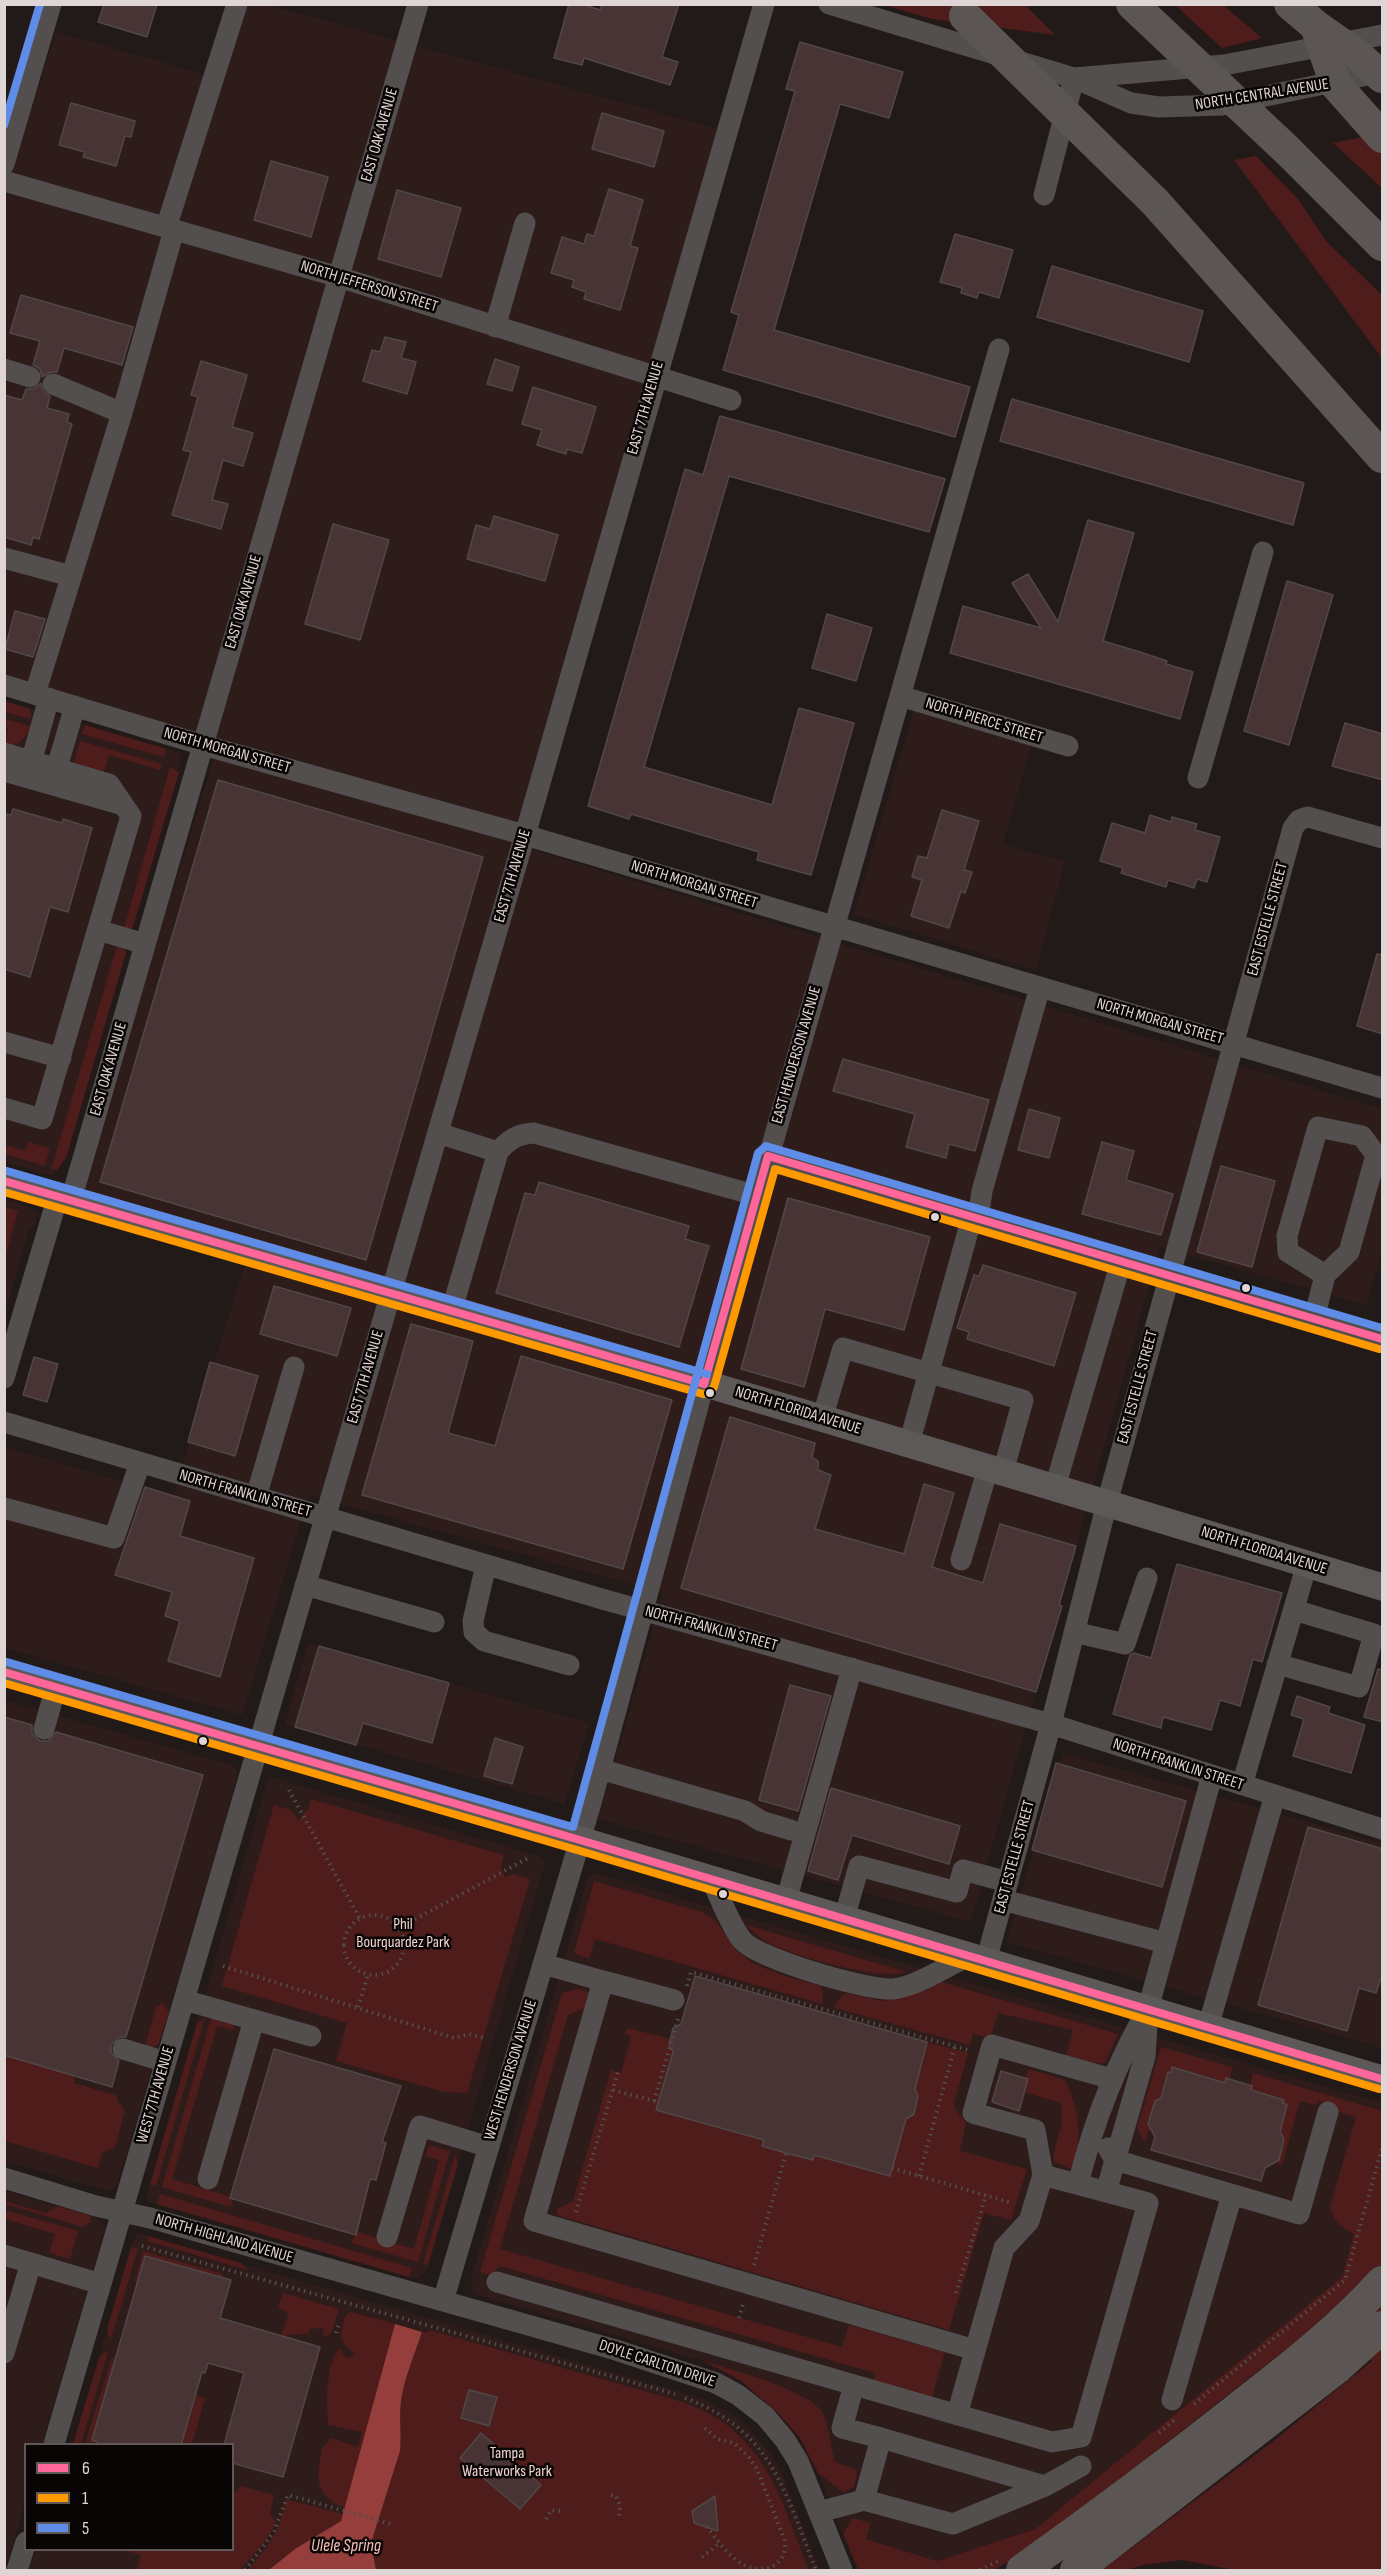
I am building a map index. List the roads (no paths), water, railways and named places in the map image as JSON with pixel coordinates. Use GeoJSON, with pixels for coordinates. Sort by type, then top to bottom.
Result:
{"type":"FeatureCollection","features":[{"type":"Feature","properties":{"kind":"highway"},"geometry":{"type":"LineString","coordinates":[[1132,4],[1288,151],[1383,245]]}},
{"type":"Feature","properties":{"kind":"highway"},"geometry":{"type":"LineString","coordinates":[[1290,4],[1316,27],[1356,54],[1383,77]]}},
{"type":"Feature","properties":{"kind":"highway"},"geometry":{"type":"LineString","coordinates":[[959,10],[1155,202],[1383,457]]}},
{"type":"Feature","properties":{"kind":"highway"},"geometry":{"type":"LineString","coordinates":[[1316,27],[1336,85],[1383,137]]}},
{"type":"Feature","properties":{"kind":"highway"},"geometry":{"type":"LineString","coordinates":[[1319,387],[1383,479]]}},
{"type":"Feature","properties":{"kind":"highway"},"geometry":{"type":"LineString","coordinates":[[1012,2565],[1134,2489],[1290,2367],[1379,2286]]}},
{"type":"Feature","properties":{"kind":"highway"},"geometry":{"type":"LineString","coordinates":[[1076,2571],[1338,2367],[1383,2327]]}},
{"type":"Feature","properties":{"kind":"main road","name":"NORTH FLORIDA AVENUE"},"geometry":{"type":"LineString","coordinates":[[4,1181],[391,1291],[1055,1487],[1383,1587]]}},
{"type":"Feature","properties":{"kind":"main road"},"geometry":{"type":"LineString","coordinates":[[4,1672],[580,1840],[1383,2079]]}},
{"type":"Feature","properties":{"kind":"street"},"geometry":{"type":"LineString","coordinates":[[4,164],[51,4]]}},
{"type":"Feature","properties":{"kind":"street"},"geometry":{"type":"LineString","coordinates":[[29,769],[42,696],[71,576],[122,413],[170,229],[237,4]]}},
{"type":"Feature","properties":{"kind":"street","name":"EAST OAK AVENUE"},"geometry":{"type":"LineString","coordinates":[[4,1378],[65,1198],[145,944],[418,4]]}},
{"type":"Feature","properties":{"kind":"street","name":"EAST 7TH AVENUE"},"geometry":{"type":"LineString","coordinates":[[259,1746],[525,835],[764,4]]}},
{"type":"Feature","properties":{"kind":"street","name":"NORTH CENTRAL AVENUE"},"geometry":{"type":"LineString","coordinates":[[829,4],[1074,78],[1131,103],[1186,108],[1222,105],[1383,72]]}},
{"type":"Feature","properties":{"kind":"street","name":"NORTH CENTRAL AVENUE"},"geometry":{"type":"LineString","coordinates":[[1074,78],[1224,65],[1383,35]]}},
{"type":"Feature","properties":{"kind":"street"},"geometry":{"type":"LineString","coordinates":[[1044,195],[1074,78]]}},
{"type":"Feature","properties":{"kind":"street","name":"NORTH JEFFERSON STREET"},"geometry":{"type":"LineString","coordinates":[[4,181],[339,277],[731,400]]}},
{"type":"Feature","properties":{"kind":"street"},"geometry":{"type":"LineString","coordinates":[[495,327],[525,223]]}},
{"type":"Feature","properties":{"kind":"street","name":"EAST HENDERSON AVENUE"},"geometry":{"type":"LineString","coordinates":[[580,1840],[768,1156],[999,349]]}},
{"type":"Feature","properties":{"kind":"street"},"geometry":{"type":"LineString","coordinates":[[4,369],[30,376]]}},
{"type":"Feature","properties":{"kind":"street"},"geometry":{"type":"LineString","coordinates":[[53,384],[122,413]]}},
{"type":"Feature","properties":{"kind":"street"},"geometry":{"type":"LineString","coordinates":[[1198,778],[1263,552]]}},
{"type":"Feature","properties":{"kind":"street"},"geometry":{"type":"LineString","coordinates":[[4,558],[71,576]]}},
{"type":"Feature","properties":{"kind":"street","name":"NORTH MORGAN STREET"},"geometry":{"type":"LineString","coordinates":[[4,685],[203,745],[525,835],[1383,1088]]}},
{"type":"Feature","properties":{"kind":"street","name":"NORTH PIERCE STREET"},"geometry":{"type":"LineString","coordinates":[[900,696],[1068,746]]}},
{"type":"Feature","properties":{"kind":"street"},"geometry":{"type":"LineString","coordinates":[[55,777],[75,706]]}},
{"type":"Feature","properties":{"kind":"street"},"geometry":{"type":"LineString","coordinates":[[4,753],[29,769],[55,777],[123,805],[131,816],[42,1119],[4,1108]]}},
{"type":"Feature","properties":{"kind":"street"},"geometry":{"type":"LineString","coordinates":[[4,771],[29,769]]}},
{"type":"Feature","properties":{"kind":"street","name":"EAST ESTELLE STREET"},"geometry":{"type":"LineString","coordinates":[[977,1958],[1005,1891],[1168,1277],[1293,828],[1301,818],[1312,818],[1383,838]]}},
{"type":"Feature","properties":{"kind":"street"},"geometry":{"type":"LineString","coordinates":[[98,930],[145,944]]}},
{"type":"Feature","properties":{"kind":"street"},"geometry":{"type":"LineString","coordinates":[[909,1444],[1040,987]]}},
{"type":"Feature","properties":{"kind":"street"},"geometry":{"type":"LineString","coordinates":[[4,1042],[61,1058]]}},
{"type":"Feature","properties":{"kind":"street"},"geometry":{"type":"LineString","coordinates":[[1314,1319],[1325,1275],[1349,1252],[1376,1155],[1362,1136],[1318,1127],[1287,1236],[1288,1252],[1325,1275]]}},
{"type":"Feature","properties":{"kind":"street"},"geometry":{"type":"LineString","coordinates":[[438,1133],[498,1152]]}},
{"type":"Feature","properties":{"kind":"street"},"geometry":{"type":"LineString","coordinates":[[452,1309],[498,1152],[507,1141],[522,1134],[534,1133],[758,1196]]}},
{"type":"Feature","properties":{"kind":"street"},"geometry":{"type":"LineString","coordinates":[[768,1156],[1168,1277],[1383,1339]]}},
{"type":"Feature","properties":{"kind":"street"},"geometry":{"type":"LineString","coordinates":[[1055,1487],[1121,1262]]}},
{"type":"Feature","properties":{"kind":"street"},"geometry":{"type":"LineString","coordinates":[[822,1419],[843,1348],[1023,1400],[961,1560]]}},
{"type":"Feature","properties":{"kind":"street"},"geometry":{"type":"LineString","coordinates":[[256,1497],[294,1367]]}},
{"type":"Feature","properties":{"kind":"street","name":"NORTH FRANKLIN STREET"},"geometry":{"type":"LineString","coordinates":[[4,1422],[486,1565],[1051,1724],[1383,1829]]}},
{"type":"Feature","properties":{"kind":"street"},"geometry":{"type":"LineString","coordinates":[[4,1508],[114,1538],[140,1462]]}},
{"type":"Feature","properties":{"kind":"street"},"geometry":{"type":"LineString","coordinates":[[1242,1785],[1307,1564]]}},
{"type":"Feature","properties":{"kind":"street"},"geometry":{"type":"LineString","coordinates":[[486,1565],[473,1621],[474,1632],[484,1641],[569,1665]]}},
{"type":"Feature","properties":{"kind":"street"},"geometry":{"type":"LineString","coordinates":[[1074,1632],[1125,1644],[1147,1578]]}},
{"type":"Feature","properties":{"kind":"street"},"geometry":{"type":"LineString","coordinates":[[305,1585],[434,1622]]}},
{"type":"Feature","properties":{"kind":"street"},"geometry":{"type":"LineString","coordinates":[[1277,1664],[1359,1687],[1374,1634],[1294,1610]]}},
{"type":"Feature","properties":{"kind":"street"},"geometry":{"type":"LineString","coordinates":[[786,1901],[852,1668]]}},
{"type":"Feature","properties":{"kind":"street"},"geometry":{"type":"LineString","coordinates":[[44,1729],[56,1687]]}},
{"type":"Feature","properties":{"kind":"street","name":"WEST 7TH AVENUE"},"geometry":{"type":"LineString","coordinates":[[55,2443],[259,1746]]}},
{"type":"Feature","properties":{"kind":"street"},"geometry":{"type":"LineString","coordinates":[[600,1769],[745,1811],[761,1821],[791,1830]]}},
{"type":"Feature","properties":{"kind":"street"},"geometry":{"type":"LineString","coordinates":[[1106,2192],[1145,2056],[1148,2009],[1212,1775]]}},
{"type":"Feature","properties":{"kind":"street"},"geometry":{"type":"LineString","coordinates":[[1208,2027],[1275,1795]]}},
{"type":"Feature","properties":{"kind":"street","name":"WEST HENDERSON AVENUE"},"geometry":{"type":"LineString","coordinates":[[443,2301],[580,1840]]}},
{"type":"Feature","properties":{"kind":"street"},"geometry":{"type":"LineString","coordinates":[[844,1918],[859,1866],[957,1892],[963,1870],[1005,1891],[1166,1943]]}},
{"type":"Feature","properties":{"kind":"street"},"geometry":{"type":"LineString","coordinates":[[711,1879],[741,1940],[755,1951],[783,1962],[873,1988],[895,1989],[977,1958]]}},
{"type":"Feature","properties":{"kind":"street"},"geometry":{"type":"LineString","coordinates":[[543,1964],[679,2003]]}},
{"type":"Feature","properties":{"kind":"street"},"geometry":{"type":"LineString","coordinates":[[603,1981],[534,2221],[975,2350]]}},
{"type":"Feature","properties":{"kind":"street"},"geometry":{"type":"LineString","coordinates":[[184,2000],[311,2036]]}},
{"type":"Feature","properties":{"kind":"street"},"geometry":{"type":"LineString","coordinates":[[1078,2184],[1094,2125],[1123,2051],[1148,2009]]}},
{"type":"Feature","properties":{"kind":"street"},"geometry":{"type":"LineString","coordinates":[[208,2179],[254,2020]]}},
{"type":"Feature","properties":{"kind":"street"},"geometry":{"type":"LineString","coordinates":[[957,2415],[1004,2248],[1029,2221],[1042,2175],[1035,2130],[973,2113],[992,2045],[1112,2079]]}},
{"type":"Feature","properties":{"kind":"street"},"geometry":{"type":"LineString","coordinates":[[123,2049],[166,2062]]}},
{"type":"Feature","properties":{"kind":"street"},"geometry":{"type":"LineString","coordinates":[[1094,2125],[1115,2160],[1299,2214],[1328,2112]]}},
{"type":"Feature","properties":{"kind":"street"},"geometry":{"type":"LineString","coordinates":[[387,2237],[420,2126],[489,2147]]}},
{"type":"Feature","properties":{"kind":"street"},"geometry":{"type":"LineString","coordinates":[[497,2282],[1052,2442],[1081,2437],[1148,2203],[1042,2175]]}},
{"type":"Feature","properties":{"kind":"street","name":"NORTH HIGHLAND AVENUE"},"geometry":{"type":"LineString","coordinates":[[4,2178],[443,2301]]}},
{"type":"Feature","properties":{"kind":"street"},"geometry":{"type":"LineString","coordinates":[[1182,2406],[1232,2195]]}},
{"type":"Feature","properties":{"kind":"street"},"geometry":{"type":"LineString","coordinates":[[4,2255],[101,2284]]}},
{"type":"Feature","properties":{"kind":"street"},"geometry":{"type":"LineString","coordinates":[[4,2353],[31,2263]]}},
{"type":"Feature","properties":{"kind":"street","name":"DOYLE CARLTON DRIVE"},"geometry":{"type":"LineString","coordinates":[[443,2301],[682,2370],[716,2383],[738,2395],[765,2416],[785,2440],[798,2461],[842,2571]]}},
{"type":"Feature","properties":{"kind":"street"},"geometry":{"type":"LineString","coordinates":[[854,2385],[842,2428],[1045,2486]]}},
{"type":"Feature","properties":{"kind":"street"},"geometry":{"type":"LineString","coordinates":[[864,2500],[880,2438]]}},
{"type":"Feature","properties":{"kind":"street"},"geometry":{"type":"LineString","coordinates":[[819,2512],[864,2500],[953,2524],[1045,2486],[1081,2466]]}},
{"type":"Feature","properties":{"kind":"street"},"geometry":{"type":"LineString","coordinates":[[17,2571],[24,2548]]}},
{"type":"Feature","properties":{"kind":"water","name":"Ulele Spring"},"geometry":{"type":"Polygon","coordinates":[[[395,2324],[422,2332],[402,2395],[400,2451],[371,2543],[376,2570],[269,2570],[295,2549],[341,2521],[395,2324]]]}},
{"type":"Feature","properties":{"kind":"park label","name":"Phil Bourquardez Park"},"geometry":{"type":"Point","coordinates":[403,1934]}},
{"type":"Feature","properties":{"kind":"park label","name":"Tampa Waterworks Park"},"geometry":{"type":"Point","coordinates":[507,2463]}}]}
